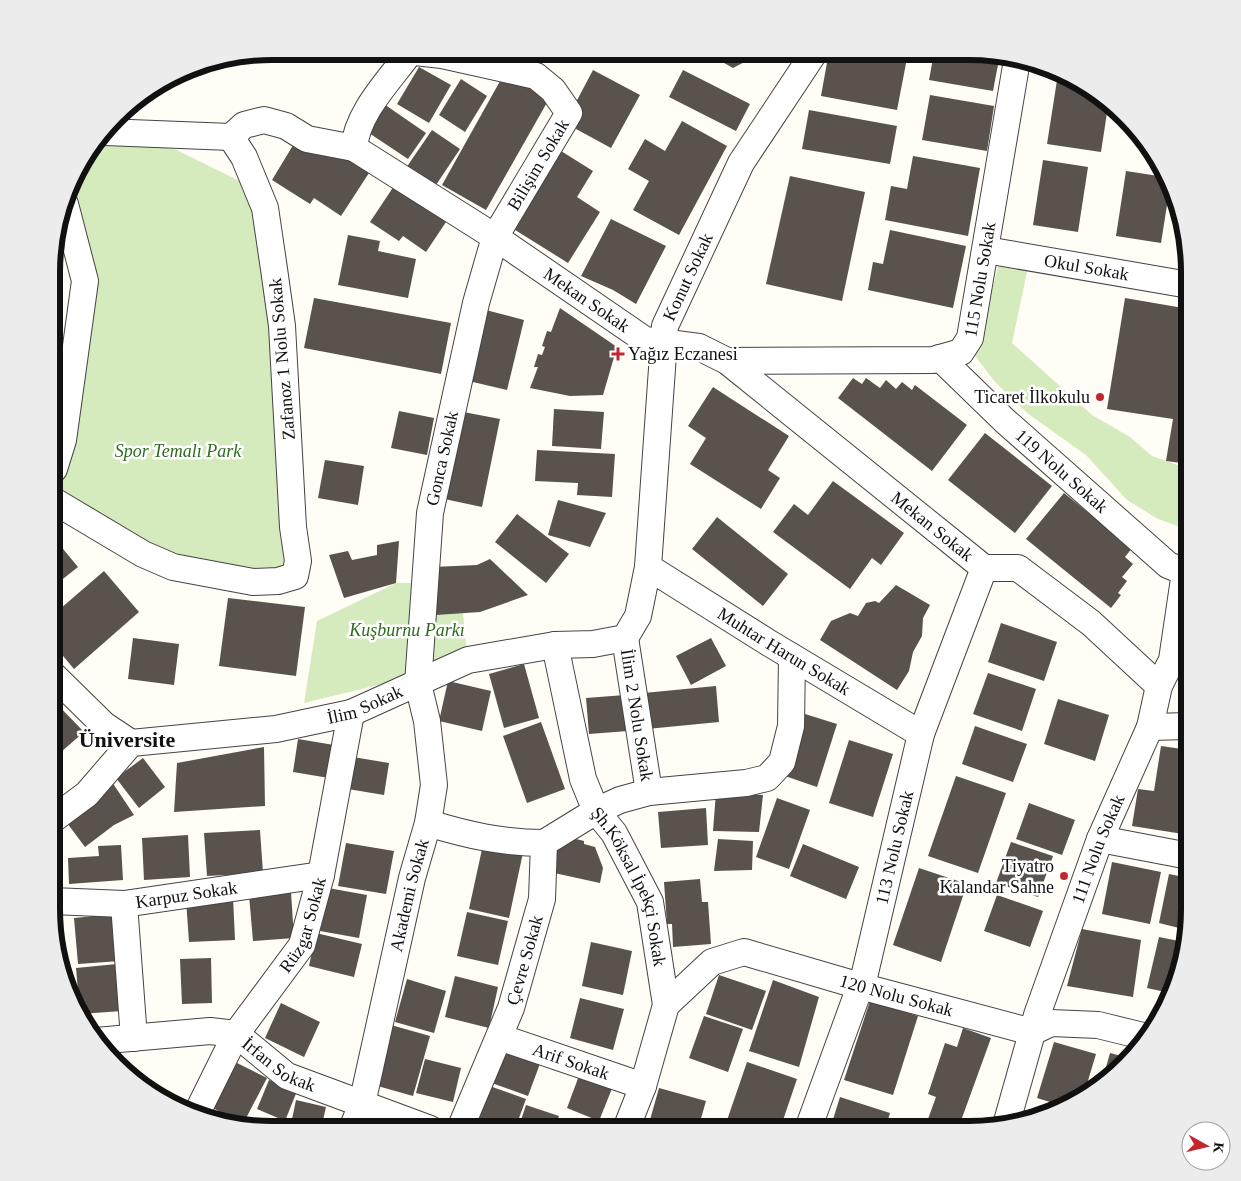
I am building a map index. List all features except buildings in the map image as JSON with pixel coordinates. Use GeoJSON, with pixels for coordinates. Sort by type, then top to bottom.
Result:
{"type":"FeatureCollection","features":[{"type":"Feature","properties":{"kind":"street"},"geometry":{"type":"LineString","coordinates":[[113,132],[231,137],[244,124],[264,120],[286,126],[307,139],[354,148],[355,134],[374,100],[404,60]]}},
{"type":"Feature","properties":{"kind":"street","name":"Bilişim Sokak"},"geometry":{"type":"LineString","coordinates":[[468,60],[536,76],[553,90],[569,113],[495,237]]}},
{"type":"Feature","properties":{"kind":"street","name":"Konut Sokak"},"geometry":{"type":"LineString","coordinates":[[648,567],[666,326],[741,163],[803,60]]}},
{"type":"Feature","properties":{"kind":"street","name":"115 Nolu Sokak"},"geometry":{"type":"LineString","coordinates":[[726,361],[933,360],[961,352],[970,338],[1016,65]]}},
{"type":"Feature","properties":{"kind":"street","name":"Zafanoz 1 Nolu Sokak"},"geometry":{"type":"LineString","coordinates":[[60,505],[143,554],[173,567],[253,582],[278,580],[295,576],[298,561],[293,528],[282,326],[274,269],[265,208],[244,157],[231,137]]}},
{"type":"Feature","properties":{"kind":"street","name":"Mekan Sokak"},"geometry":{"type":"LineString","coordinates":[[354,148],[495,237],[645,340],[699,347],[726,361],[984,568]]}},
{"type":"Feature","properties":{"kind":"street"},"geometry":{"type":"LineString","coordinates":[[60,450],[63,440],[85,281],[68,215]]}},
{"type":"Feature","properties":{"kind":"street","name":"Gonca Sokak"},"geometry":{"type":"LineString","coordinates":[[418,684],[430,513],[476,303],[495,237]]}},
{"type":"Feature","properties":{"kind":"street","name":"Okul Sokak"},"geometry":{"type":"LineString","coordinates":[[986,250],[1181,284]]}},
{"type":"Feature","properties":{"kind":"street","name":"119 Nolu Sokak"},"geometry":{"type":"LineString","coordinates":[[940,358],[1005,421],[1168,565],[1181,570]]}},
{"type":"Feature","properties":{"kind":"street"},"geometry":{"type":"LineString","coordinates":[[625,638],[638,616],[648,567]]}},
{"type":"Feature","properties":{"kind":"street","name":"Muhtar Harun Sokak"},"geometry":{"type":"LineString","coordinates":[[648,567],[792,657],[921,734]]}},
{"type":"Feature","properties":{"kind":"street"},"geometry":{"type":"LineString","coordinates":[[984,568],[1018,568],[1091,623],[1159,686]]}},
{"type":"Feature","properties":{"kind":"street","name":"113 Nolu Sokak"},"geometry":{"type":"LineString","coordinates":[[811,1121],[865,973],[921,734],[984,568]]}},
{"type":"Feature","properties":{"kind":"street","name":"111 Nolu Sokak"},"geometry":{"type":"LineString","coordinates":[[1008,1117],[1032,1032],[1100,839],[1150,727],[1159,686],[1172,660],[1181,607]]}},
{"type":"Feature","properties":{"kind":"street","name":"İlim Sokak"},"geometry":{"type":"LineString","coordinates":[[131,743],[276,729],[351,713],[468,660],[555,645],[593,644],[625,638]]}},
{"type":"Feature","properties":{"kind":"street","name":"İlim 2 Nolu Sokak"},"geometry":{"type":"LineString","coordinates":[[625,638],[649,792]]}},
{"type":"Feature","properties":{"kind":"street","name":"Şh.Köksal İpekçi Sokak"},"geometry":{"type":"LineString","coordinates":[[555,645],[583,779],[596,811],[614,833],[650,902],[666,1005],[643,1086],[629,1121]]}},
{"type":"Feature","properties":{"kind":"street"},"geometry":{"type":"LineString","coordinates":[[428,823],[465,835],[515,843],[544,843],[596,811],[620,800],[649,792],[746,783],[767,778],[782,762],[791,726],[792,657]]}},
{"type":"Feature","properties":{"kind":"street"},"geometry":{"type":"LineString","coordinates":[[60,682],[104,725],[131,743],[87,794],[60,814]]}},
{"type":"Feature","properties":{"kind":"street","name":"Akademi Sokak"},"geometry":{"type":"LineString","coordinates":[[355,1121],[362,1104],[412,878],[428,823],[434,785],[427,721],[418,684]]}},
{"type":"Feature","properties":{"kind":"street","name":"Rüzgar Sokak"},"geometry":{"type":"LineString","coordinates":[[199,1108],[236,1034],[302,945],[321,875],[351,713]]}},
{"type":"Feature","properties":{"kind":"street"},"geometry":{"type":"LineString","coordinates":[[1150,727],[1181,726]]}},
{"type":"Feature","properties":{"kind":"street"},"geometry":{"type":"LineString","coordinates":[[1100,839],[1181,854]]}},
{"type":"Feature","properties":{"kind":"street","name":"Çevre Sokak"},"geometry":{"type":"LineString","coordinates":[[463,1121],[511,1008],[542,899],[544,843]]}},
{"type":"Feature","properties":{"kind":"street","name":"Karpuz Sokak"},"geometry":{"type":"LineString","coordinates":[[60,902],[124,904],[321,875]]}},
{"type":"Feature","properties":{"kind":"street"},"geometry":{"type":"LineString","coordinates":[[124,904],[134,1038]]}},
{"type":"Feature","properties":{"kind":"street","name":"120 Nolu Sokak"},"geometry":{"type":"LineString","coordinates":[[666,1005],[712,962],[744,952],[860,986],[1032,1032]]}},
{"type":"Feature","properties":{"kind":"street"},"geometry":{"type":"LineString","coordinates":[[1032,1032],[1051,1023],[1098,1025],[1139,1035]]}},
{"type":"Feature","properties":{"kind":"street","name":"İrfan Sokak"},"geometry":{"type":"LineString","coordinates":[[106,1040],[210,1031],[236,1034],[287,1076],[408,1121]]}},
{"type":"Feature","properties":{"kind":"street","name":"Arif Sokak"},"geometry":{"type":"LineString","coordinates":[[499,1037],[643,1086]]}},
{"type":"Feature","properties":{"kind":"green space","name":"Spor Temalı Park"},"geometry":{"type":"Polygon","coordinates":[[[121,123],[244,183],[271,258],[283,488],[312,563],[295,586],[236,586],[60,504],[60,488],[78,399],[93,288],[82,216],[73,198],[76,191],[88,166],[121,123]]]}},
{"type":"Feature","properties":{"kind":"green space"},"geometry":{"type":"Polygon","coordinates":[[[1031,253],[1012,343],[1092,415],[1130,437],[1152,456],[1181,466],[1181,527],[1158,519],[1127,500],[1086,455],[1027,413],[995,382],[975,356],[999,263],[1031,253]]]}},
{"type":"Feature","properties":{"kind":"green space","name":"Kuşburnu Parkı"},"geometry":{"type":"Polygon","coordinates":[[[396,583],[460,583],[468,663],[304,703],[317,621],[396,583]]]}},
{"type":"Feature","properties":{"kind":"place","name":"Yağız Eczanesi"},"geometry":{"type":"Point","coordinates":[618,354]}},
{"type":"Feature","properties":{"kind":"place","name":"Ticaret İlkokulu"},"geometry":{"type":"Point","coordinates":[1100,397]}},
{"type":"Feature","properties":{"kind":"place","name":"Tiyatro Kalandar Sahne"},"geometry":{"type":"Point","coordinates":[1064,876]}},
{"type":"Feature","properties":{"kind":"district","name":"Üniversite"},"geometry":{"type":"Point","coordinates":[127,739]}}]}
